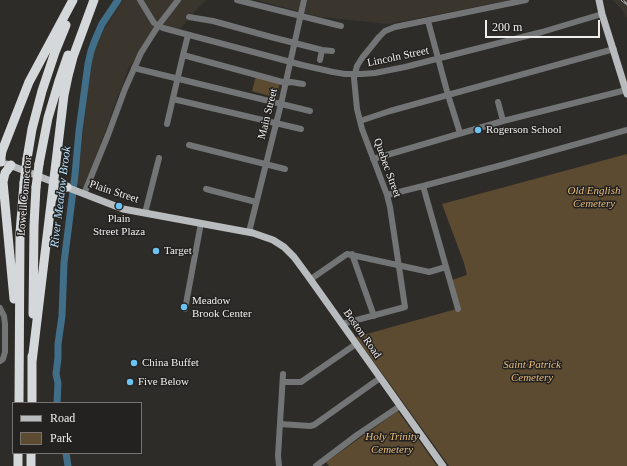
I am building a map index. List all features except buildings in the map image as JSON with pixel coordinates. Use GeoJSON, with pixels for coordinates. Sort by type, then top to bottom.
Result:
{"type":"FeatureCollection","features":[{"type":"Feature","properties":{"kind":"highway"},"geometry":{"type":"LineString","coordinates":[[19,362],[14,287],[0,164],[2,146],[29,82],[73,0]]}},
{"type":"Feature","properties":{"kind":"highway","name":"Lowell Connector"},"geometry":{"type":"LineString","coordinates":[[18,402],[20,233],[27,159],[32,128],[45,80],[58,43],[77,0]]}},
{"type":"Feature","properties":{"kind":"highway"},"geometry":{"type":"LineString","coordinates":[[32,362],[63,103],[73,57],[93,0]]}},
{"type":"Feature","properties":{"kind":"highway","name":"Lowell Connector"},"geometry":{"type":"LineString","coordinates":[[32,402],[34,225],[39,164],[47,123],[59,81],[72,45],[93,0]]}},
{"type":"Feature","properties":{"kind":"highway"},"geometry":{"type":"LineString","coordinates":[[3,182],[5,173],[11,165]]}},
{"type":"Feature","properties":{"kind":"highway"},"geometry":{"type":"LineString","coordinates":[[52,199],[55,193],[67,187]]}},
{"type":"Feature","properties":{"kind":"highway"},"geometry":{"type":"LineString","coordinates":[[18,454],[18,466]]}},
{"type":"Feature","properties":{"kind":"highway"},"geometry":{"type":"LineString","coordinates":[[31,454],[31,466]]}},
{"type":"Feature","properties":{"kind":"main road"},"geometry":{"type":"LineString","coordinates":[[599,0],[626,92]]}},
{"type":"Feature","properties":{"kind":"main road","name":"Plain Street"},"geometry":{"type":"LineString","coordinates":[[0,164],[11,165],[123,209],[249,232]]}},
{"type":"Feature","properties":{"kind":"main road","name":"Boston Road"},"geometry":{"type":"LineString","coordinates":[[249,232],[273,240],[284,247],[294,257],[443,466]]}},
{"type":"Feature","properties":{"kind":"street"},"geometry":{"type":"LineString","coordinates":[[140,0],[150,18],[158,26]]}},
{"type":"Feature","properties":{"kind":"street"},"geometry":{"type":"LineString","coordinates":[[81,193],[144,46],[178,0]]}},
{"type":"Feature","properties":{"kind":"street"},"geometry":{"type":"LineString","coordinates":[[238,0],[341,26]]}},
{"type":"Feature","properties":{"kind":"street","name":"Main Street"},"geometry":{"type":"LineString","coordinates":[[249,232],[286,83],[304,0]]}},
{"type":"Feature","properties":{"kind":"street","name":"Quebec Street"},"geometry":{"type":"LineString","coordinates":[[374,316],[405,307],[393,223],[387,195],[373,159],[357,110],[354,87],[357,66],[374,43],[385,31],[390,29],[526,0]]}},
{"type":"Feature","properties":{"kind":"street","name":"Lincoln Street"},"geometry":{"type":"LineString","coordinates":[[158,26],[290,62],[333,72],[362,74],[385,72],[438,59],[542,32],[602,14]]}},
{"type":"Feature","properties":{"kind":"street"},"geometry":{"type":"LineString","coordinates":[[189,17],[322,50],[332,51]]}},
{"type":"Feature","properties":{"kind":"street"},"geometry":{"type":"LineString","coordinates":[[428,20],[460,133]]}},
{"type":"Feature","properties":{"kind":"street"},"geometry":{"type":"LineString","coordinates":[[167,124],[188,35]]}},
{"type":"Feature","properties":{"kind":"street"},"geometry":{"type":"LineString","coordinates":[[360,121],[390,111],[614,49]]}},
{"type":"Feature","properties":{"kind":"street"},"geometry":{"type":"LineString","coordinates":[[320,60],[322,50]]}},
{"type":"Feature","properties":{"kind":"street"},"geometry":{"type":"LineString","coordinates":[[183,55],[286,83],[291,82],[303,84]]}},
{"type":"Feature","properties":{"kind":"street"},"geometry":{"type":"LineString","coordinates":[[134,68],[310,111]]}},
{"type":"Feature","properties":{"kind":"street"},"geometry":{"type":"LineString","coordinates":[[373,159],[503,121],[626,92]]}},
{"type":"Feature","properties":{"kind":"street"},"geometry":{"type":"LineString","coordinates":[[173,99],[276,122],[300,129]]}},
{"type":"Feature","properties":{"kind":"street"},"geometry":{"type":"LineString","coordinates":[[498,102],[503,121]]}},
{"type":"Feature","properties":{"kind":"street"},"geometry":{"type":"LineString","coordinates":[[387,195],[627,130]]}},
{"type":"Feature","properties":{"kind":"street"},"geometry":{"type":"LineString","coordinates":[[190,145],[285,168]]}},
{"type":"Feature","properties":{"kind":"street"},"geometry":{"type":"LineString","coordinates":[[145,213],[159,158]]}},
{"type":"Feature","properties":{"kind":"street"},"geometry":{"type":"LineString","coordinates":[[423,186],[458,309]]}},
{"type":"Feature","properties":{"kind":"street"},"geometry":{"type":"LineString","coordinates":[[206,189],[256,202]]}},
{"type":"Feature","properties":{"kind":"street"},"geometry":{"type":"LineString","coordinates":[[184,309],[201,223]]}},
{"type":"Feature","properties":{"kind":"street"},"geometry":{"type":"LineString","coordinates":[[311,279],[346,254],[352,254],[429,272],[446,267]]}},
{"type":"Feature","properties":{"kind":"street"},"geometry":{"type":"LineString","coordinates":[[342,324],[374,316],[352,254]]}},
{"type":"Feature","properties":{"kind":"street"},"geometry":{"type":"LineString","coordinates":[[0,308],[4,316],[5,324],[5,352],[0,361]]}},
{"type":"Feature","properties":{"kind":"street"},"geometry":{"type":"LineString","coordinates":[[283,382],[298,383],[303,381],[356,344]]}},
{"type":"Feature","properties":{"kind":"street"},"geometry":{"type":"LineString","coordinates":[[279,466],[283,374]]}},
{"type":"Feature","properties":{"kind":"street"},"geometry":{"type":"LineString","coordinates":[[280,424],[314,425],[380,378]]}},
{"type":"Feature","properties":{"kind":"street"},"geometry":{"type":"LineString","coordinates":[[316,466],[357,435],[400,406]]}},
{"type":"Feature","properties":{"kind":"shaded area"},"geometry":{"type":"Polygon","coordinates":[[[123,0],[206,0],[180,29],[160,31],[129,67],[84,188],[77,184],[91,64],[98,39],[123,0]]]}},
{"type":"Feature","properties":{"kind":"shaded area"},"geometry":{"type":"Polygon","coordinates":[[[256,0],[510,0],[389,24],[320,17],[256,0]]]}},
{"type":"Feature","properties":{"kind":"shaded area"},"geometry":{"type":"Polygon","coordinates":[[[612,0],[627,0],[627,18],[620,7],[612,0]]]}},
{"type":"Feature","properties":{"kind":"green space"},"geometry":{"type":"Polygon","coordinates":[[[256,76],[280,82],[277,98],[252,91],[256,76]]]}},
{"type":"Feature","properties":{"kind":"green space","name":"Saint Patrick Cemetery"},"geometry":{"type":"Polygon","coordinates":[[[627,154],[627,466],[449,466],[356,337],[460,308],[452,280],[467,275],[442,204],[627,154]]]}},
{"type":"Feature","properties":{"kind":"green space","name":"Holy Trinity Cemetery"},"geometry":{"type":"Polygon","coordinates":[[[398,411],[437,466],[329,466],[326,462],[398,411]]]}},
{"type":"Feature","properties":{"kind":"waterway","name":"River Meadow Brook"},"geometry":{"type":"LineString","coordinates":[[57,402],[58,383],[56,374],[62,316],[64,263],[88,64],[91,51],[102,24],[118,0]]}},
{"type":"Feature","properties":{"kind":"waterway","name":"River Meadow Brook"},"geometry":{"type":"LineString","coordinates":[[66,454],[68,466]]}},
{"type":"Feature","properties":{"kind":"railway"},"geometry":{"type":"LineString","coordinates":[[622,0],[627,4]]}},
{"type":"Feature","properties":{"kind":"place","name":"Rogerson School"},"geometry":{"type":"Point","coordinates":[478,130]}},
{"type":"Feature","properties":{"kind":"place","name":"Plain Street Plaza"},"geometry":{"type":"Point","coordinates":[119,206]}},
{"type":"Feature","properties":{"kind":"place","name":"Target"},"geometry":{"type":"Point","coordinates":[156,251]}},
{"type":"Feature","properties":{"kind":"place","name":"Meadow Brook Center"},"geometry":{"type":"Point","coordinates":[184,307]}},
{"type":"Feature","properties":{"kind":"place","name":"China Buffet"},"geometry":{"type":"Point","coordinates":[134,363]}},
{"type":"Feature","properties":{"kind":"place","name":"Five Below"},"geometry":{"type":"Point","coordinates":[130,382]}},
{"type":"Feature","properties":{"kind":"park label","name":"Old English Cemetery"},"geometry":{"type":"Point","coordinates":[594,197]}}]}
